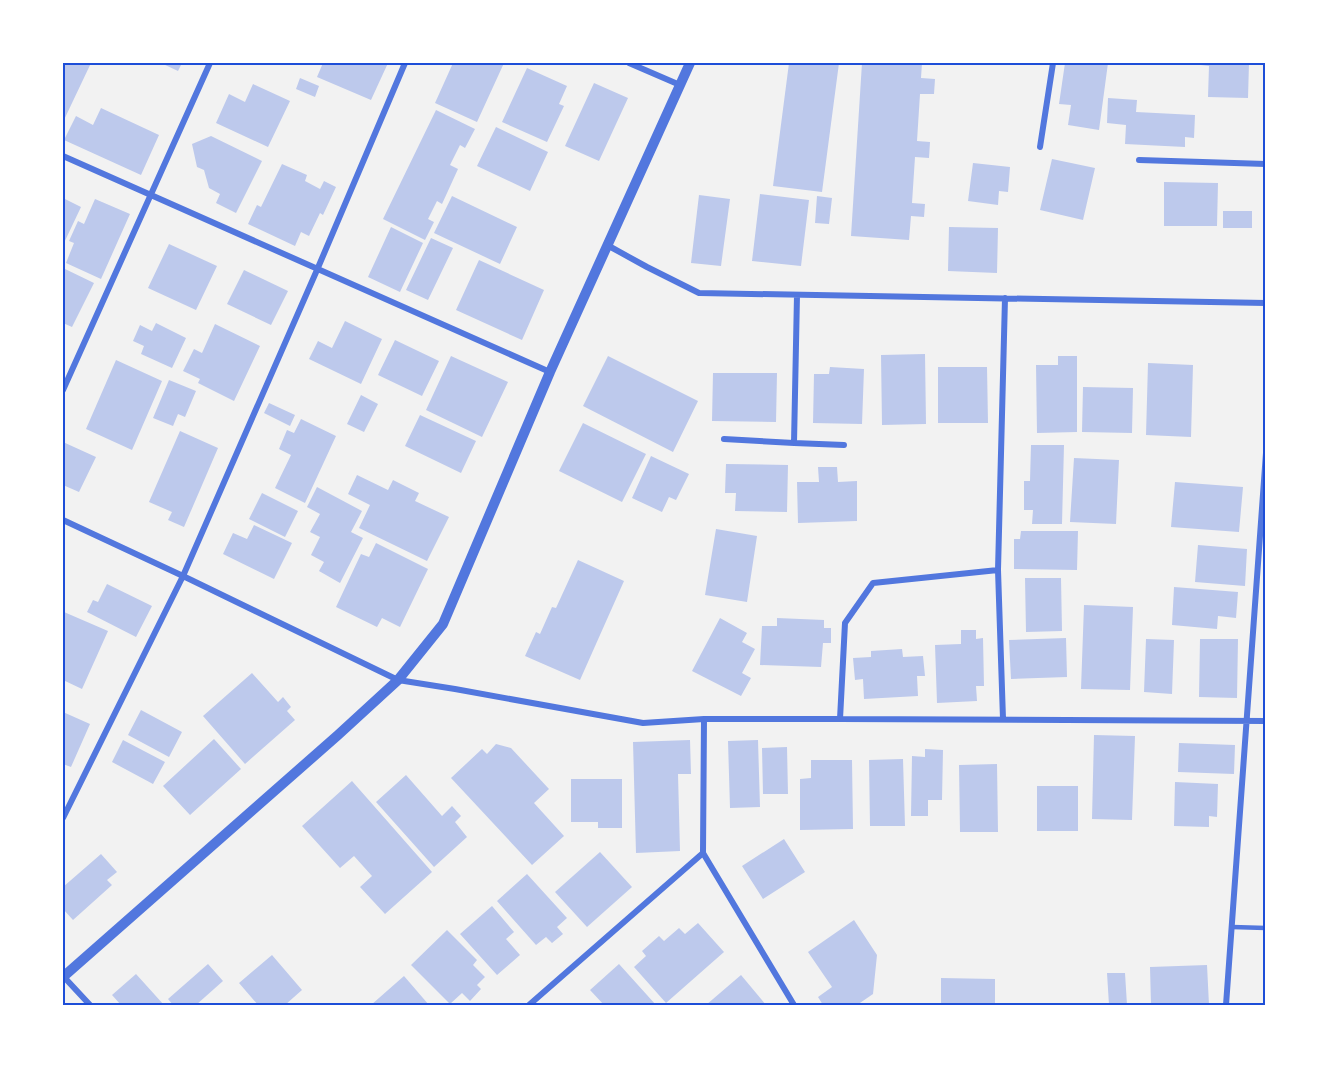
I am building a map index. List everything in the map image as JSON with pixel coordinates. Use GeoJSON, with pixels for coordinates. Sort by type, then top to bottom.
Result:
{"type":"FeatureCollection","features":[{"type":"Feature","properties":{"kind":"street"},"geometry":{"type":"LineString","coordinates":[[63,390],[210,63]]}},
{"type":"Feature","properties":{"kind":"street"},"geometry":{"type":"LineString","coordinates":[[63,818],[183,576],[405,63]]}},
{"type":"Feature","properties":{"kind":"street"},"geometry":{"type":"LineString","coordinates":[[629,63],[681,85]]}},
{"type":"Feature","properties":{"kind":"street"},"geometry":{"type":"LineString","coordinates":[[90,1005],[63,977],[398,681],[443,624],[550,372],[690,63]]}},
{"type":"Feature","properties":{"kind":"street"},"geometry":{"type":"LineString","coordinates":[[1040,147],[1053,63]]}},
{"type":"Feature","properties":{"kind":"street"},"geometry":{"type":"LineString","coordinates":[[63,156],[550,372]]}},
{"type":"Feature","properties":{"kind":"street"},"geometry":{"type":"LineString","coordinates":[[1139,160],[1266,164]]}},
{"type":"Feature","properties":{"kind":"street"},"geometry":{"type":"LineString","coordinates":[[607,244],[699,293],[1266,303]]}},
{"type":"Feature","properties":{"kind":"street"},"geometry":{"type":"LineString","coordinates":[[794,443],[797,295]]}},
{"type":"Feature","properties":{"kind":"street"},"geometry":{"type":"LineString","coordinates":[[1003,719],[998,570],[1005,298]]}},
{"type":"Feature","properties":{"kind":"street"},"geometry":{"type":"LineString","coordinates":[[724,439],[844,445]]}},
{"type":"Feature","properties":{"kind":"street"},"geometry":{"type":"LineString","coordinates":[[1226,1005],[1266,453]]}},
{"type":"Feature","properties":{"kind":"street"},"geometry":{"type":"LineString","coordinates":[[63,520],[398,681],[643,723],[704,719],[1266,721]]}},
{"type":"Feature","properties":{"kind":"street"},"geometry":{"type":"LineString","coordinates":[[840,719],[845,623],[873,583],[998,570]]}},
{"type":"Feature","properties":{"kind":"street"},"geometry":{"type":"LineString","coordinates":[[704,719],[703,853],[794,1005]]}},
{"type":"Feature","properties":{"kind":"street"},"geometry":{"type":"LineString","coordinates":[[529,1005],[703,853]]}},
{"type":"Feature","properties":{"kind":"lane"},"geometry":{"type":"LineString","coordinates":[[1232,927],[1266,928]]}},
{"type":"Feature","properties":{"kind":"building"},"geometry":{"type":"Polygon","coordinates":[[[63,63],[91,63],[63,122],[63,63]]]}},
{"type":"Feature","properties":{"kind":"building"},"geometry":{"type":"Polygon","coordinates":[[[161,63],[182,63],[178,71],[161,63]]]}},
{"type":"Feature","properties":{"kind":"building"},"geometry":{"type":"Polygon","coordinates":[[[323,63],[388,63],[371,100],[317,77],[323,63]]]}},
{"type":"Feature","properties":{"kind":"building"},"geometry":{"type":"Polygon","coordinates":[[[453,63],[504,63],[477,122],[435,103],[453,63]]]}},
{"type":"Feature","properties":{"kind":"building"},"geometry":{"type":"Polygon","coordinates":[[[789,63],[839,63],[822,192],[773,186],[789,63]]]}},
{"type":"Feature","properties":{"kind":"building"},"geometry":{"type":"Polygon","coordinates":[[[862,63],[922,63],[921,78],[935,79],[934,94],[920,94],[917,141],[930,142],[929,158],[915,157],[912,203],[925,204],[924,217],[911,216],[909,240],[851,236],[862,63]]]}},
{"type":"Feature","properties":{"kind":"building"},"geometry":{"type":"Polygon","coordinates":[[[1065,63],[1108,63],[1099,130],[1068,125],[1071,105],[1059,104],[1065,63]]]}},
{"type":"Feature","properties":{"kind":"building"},"geometry":{"type":"Polygon","coordinates":[[[1201,63],[1249,63],[1248,98],[1208,97],[1209,66],[1201,65],[1201,63]]]}},
{"type":"Feature","properties":{"kind":"building"},"geometry":{"type":"Polygon","coordinates":[[[527,68],[567,86],[559,104],[564,106],[547,142],[502,122],[527,68]]]}},
{"type":"Feature","properties":{"kind":"building"},"geometry":{"type":"Polygon","coordinates":[[[300,78],[319,86],[315,97],[296,89],[300,78]]]}},
{"type":"Feature","properties":{"kind":"building"},"geometry":{"type":"Polygon","coordinates":[[[594,83],[628,98],[599,161],[565,146],[594,83]]]}},
{"type":"Feature","properties":{"kind":"building"},"geometry":{"type":"Polygon","coordinates":[[[253,84],[290,101],[268,147],[216,123],[229,94],[245,102],[253,84]]]}},
{"type":"Feature","properties":{"kind":"building"},"geometry":{"type":"Polygon","coordinates":[[[1108,98],[1137,100],[1136,112],[1195,115],[1194,138],[1185,137],[1185,147],[1125,144],[1126,125],[1107,123],[1108,98]]]}},
{"type":"Feature","properties":{"kind":"building"},"geometry":{"type":"Polygon","coordinates":[[[101,108],[159,135],[141,175],[64,140],[76,116],[93,125],[101,108]]]}},
{"type":"Feature","properties":{"kind":"building"},"geometry":{"type":"Polygon","coordinates":[[[436,110],[475,129],[465,148],[460,145],[450,165],[458,169],[442,204],[437,201],[428,219],[434,222],[425,240],[383,219],[436,110]]]}},
{"type":"Feature","properties":{"kind":"building"},"geometry":{"type":"Polygon","coordinates":[[[496,127],[548,152],[530,191],[477,166],[496,127]]]}},
{"type":"Feature","properties":{"kind":"building"},"geometry":{"type":"Polygon","coordinates":[[[211,136],[262,161],[236,213],[216,203],[220,194],[209,188],[204,170],[197,167],[192,144],[211,136]]]}},
{"type":"Feature","properties":{"kind":"building"},"geometry":{"type":"Polygon","coordinates":[[[1052,159],[1095,168],[1083,220],[1040,210],[1052,159]]]}},
{"type":"Feature","properties":{"kind":"building"},"geometry":{"type":"Polygon","coordinates":[[[973,163],[1010,167],[1008,192],[999,191],[998,205],[968,201],[973,163]]]}},
{"type":"Feature","properties":{"kind":"building"},"geometry":{"type":"Polygon","coordinates":[[[282,164],[307,175],[305,181],[320,189],[324,181],[336,187],[323,215],[320,213],[309,236],[301,232],[295,246],[248,224],[257,205],[261,207],[282,164]]]}},
{"type":"Feature","properties":{"kind":"building"},"geometry":{"type":"Polygon","coordinates":[[[1164,182],[1218,183],[1217,226],[1164,226],[1164,182]]]}},
{"type":"Feature","properties":{"kind":"building"},"geometry":{"type":"Polygon","coordinates":[[[760,194],[809,200],[801,266],[752,261],[760,194]]]}},
{"type":"Feature","properties":{"kind":"building"},"geometry":{"type":"Polygon","coordinates":[[[699,195],[730,199],[721,266],[691,263],[699,195]]]}},
{"type":"Feature","properties":{"kind":"building"},"geometry":{"type":"Polygon","coordinates":[[[452,196],[517,227],[500,264],[434,233],[452,196]]]}},
{"type":"Feature","properties":{"kind":"building"},"geometry":{"type":"Polygon","coordinates":[[[817,196],[832,198],[829,224],[815,223],[817,196]]]}},
{"type":"Feature","properties":{"kind":"building"},"geometry":{"type":"Polygon","coordinates":[[[63,198],[81,207],[63,245],[63,198]]]}},
{"type":"Feature","properties":{"kind":"building"},"geometry":{"type":"Polygon","coordinates":[[[95,199],[130,214],[101,279],[66,263],[74,243],[69,241],[78,221],[84,224],[95,199]]]}},
{"type":"Feature","properties":{"kind":"building"},"geometry":{"type":"Polygon","coordinates":[[[1223,211],[1252,211],[1252,228],[1223,228],[1223,211]]]}},
{"type":"Feature","properties":{"kind":"building"},"geometry":{"type":"Polygon","coordinates":[[[391,227],[423,243],[400,292],[368,277],[391,227]]]}},
{"type":"Feature","properties":{"kind":"building"},"geometry":{"type":"Polygon","coordinates":[[[949,227],[998,228],[997,273],[948,271],[949,227]]]}},
{"type":"Feature","properties":{"kind":"building"},"geometry":{"type":"Polygon","coordinates":[[[431,238],[453,248],[428,300],[406,290],[431,238]]]}},
{"type":"Feature","properties":{"kind":"building"},"geometry":{"type":"Polygon","coordinates":[[[169,244],[217,266],[196,310],[148,288],[169,244]]]}},
{"type":"Feature","properties":{"kind":"building"},"geometry":{"type":"Polygon","coordinates":[[[479,260],[544,290],[522,340],[456,310],[479,260]]]}},
{"type":"Feature","properties":{"kind":"building"},"geometry":{"type":"Polygon","coordinates":[[[63,268],[94,283],[72,327],[63,323],[63,268]]]}},
{"type":"Feature","properties":{"kind":"building"},"geometry":{"type":"Polygon","coordinates":[[[244,270],[288,291],[271,325],[227,304],[244,270]]]}},
{"type":"Feature","properties":{"kind":"building"},"geometry":{"type":"Polygon","coordinates":[[[345,321],[382,339],[361,384],[309,359],[318,341],[332,348],[345,321]]]}},
{"type":"Feature","properties":{"kind":"building"},"geometry":{"type":"Polygon","coordinates":[[[156,323],[186,338],[172,368],[141,354],[144,346],[133,341],[140,325],[152,331],[156,323]]]}},
{"type":"Feature","properties":{"kind":"building"},"geometry":{"type":"Polygon","coordinates":[[[215,324],[260,346],[234,401],[198,383],[200,379],[183,371],[194,349],[202,353],[215,324]]]}},
{"type":"Feature","properties":{"kind":"building"},"geometry":{"type":"Polygon","coordinates":[[[395,340],[439,361],[422,396],[378,375],[395,340]]]}},
{"type":"Feature","properties":{"kind":"building"},"geometry":{"type":"Polygon","coordinates":[[[925,354],[926,424],[882,425],[881,355],[925,354]]]}},
{"type":"Feature","properties":{"kind":"building"},"geometry":{"type":"Polygon","coordinates":[[[451,356],[508,382],[482,437],[426,410],[451,356]]]}},
{"type":"Feature","properties":{"kind":"building"},"geometry":{"type":"Polygon","coordinates":[[[608,356],[698,401],[673,452],[583,406],[608,356]]]}},
{"type":"Feature","properties":{"kind":"building"},"geometry":{"type":"Polygon","coordinates":[[[1058,356],[1077,356],[1077,432],[1037,433],[1036,365],[1058,365],[1058,356]]]}},
{"type":"Feature","properties":{"kind":"building"},"geometry":{"type":"Polygon","coordinates":[[[116,360],[162,381],[132,450],[86,429],[116,360]]]}},
{"type":"Feature","properties":{"kind":"building"},"geometry":{"type":"Polygon","coordinates":[[[1148,363],[1193,365],[1191,437],[1146,435],[1148,363]]]}},
{"type":"Feature","properties":{"kind":"building"},"geometry":{"type":"Polygon","coordinates":[[[830,367],[864,369],[862,424],[813,423],[814,374],[829,374],[830,367]]]}},
{"type":"Feature","properties":{"kind":"building"},"geometry":{"type":"Polygon","coordinates":[[[938,367],[987,367],[988,423],[938,423],[938,367]]]}},
{"type":"Feature","properties":{"kind":"building"},"geometry":{"type":"Polygon","coordinates":[[[713,373],[777,373],[776,422],[712,421],[713,373]]]}},
{"type":"Feature","properties":{"kind":"building"},"geometry":{"type":"Polygon","coordinates":[[[169,380],[196,391],[185,417],[178,414],[173,426],[153,418],[169,380]]]}},
{"type":"Feature","properties":{"kind":"building"},"geometry":{"type":"Polygon","coordinates":[[[1083,387],[1133,388],[1132,433],[1082,432],[1083,387]]]}},
{"type":"Feature","properties":{"kind":"building"},"geometry":{"type":"Polygon","coordinates":[[[361,395],[378,404],[364,432],[347,424],[361,395]]]}},
{"type":"Feature","properties":{"kind":"building"},"geometry":{"type":"Polygon","coordinates":[[[269,403],[295,415],[290,426],[264,413],[269,403]]]}},
{"type":"Feature","properties":{"kind":"building"},"geometry":{"type":"Polygon","coordinates":[[[420,415],[476,441],[461,473],[405,446],[420,415]]]}},
{"type":"Feature","properties":{"kind":"building"},"geometry":{"type":"Polygon","coordinates":[[[301,419],[336,436],[305,503],[275,488],[291,455],[279,449],[287,430],[294,433],[301,419]]]}},
{"type":"Feature","properties":{"kind":"building"},"geometry":{"type":"Polygon","coordinates":[[[583,423],[646,454],[622,502],[559,471],[583,423]]]}},
{"type":"Feature","properties":{"kind":"building"},"geometry":{"type":"Polygon","coordinates":[[[180,431],[218,448],[184,527],[168,520],[172,512],[149,502],[180,431]]]}},
{"type":"Feature","properties":{"kind":"building"},"geometry":{"type":"Polygon","coordinates":[[[63,442],[96,457],[79,492],[63,485],[63,442]]]}},
{"type":"Feature","properties":{"kind":"building"},"geometry":{"type":"Polygon","coordinates":[[[1031,445],[1064,445],[1062,524],[1032,524],[1033,510],[1024,510],[1024,481],[1030,481],[1031,445]]]}},
{"type":"Feature","properties":{"kind":"building"},"geometry":{"type":"Polygon","coordinates":[[[651,456],[689,474],[676,500],[669,497],[662,512],[632,498],[651,456]]]}},
{"type":"Feature","properties":{"kind":"building"},"geometry":{"type":"Polygon","coordinates":[[[1074,458],[1119,460],[1116,524],[1070,522],[1074,458]]]}},
{"type":"Feature","properties":{"kind":"building"},"geometry":{"type":"Polygon","coordinates":[[[726,464],[788,465],[787,512],[735,511],[736,493],[725,493],[726,464]]]}},
{"type":"Feature","properties":{"kind":"building"},"geometry":{"type":"Polygon","coordinates":[[[818,467],[837,467],[838,482],[857,481],[857,521],[798,523],[797,482],[819,482],[818,467]]]}},
{"type":"Feature","properties":{"kind":"building"},"geometry":{"type":"Polygon","coordinates":[[[357,475],[388,490],[393,480],[419,493],[415,501],[449,517],[427,561],[359,528],[370,505],[348,494],[357,475]]]}},
{"type":"Feature","properties":{"kind":"building"},"geometry":{"type":"Polygon","coordinates":[[[1175,482],[1243,487],[1239,532],[1171,527],[1175,482]]]}},
{"type":"Feature","properties":{"kind":"building"},"geometry":{"type":"Polygon","coordinates":[[[317,487],[362,511],[351,532],[363,538],[340,583],[319,571],[324,562],[311,555],[320,537],[310,532],[320,514],[307,507],[317,487]]]}},
{"type":"Feature","properties":{"kind":"building"},"geometry":{"type":"Polygon","coordinates":[[[262,493],[298,511],[285,537],[249,519],[262,493]]]}},
{"type":"Feature","properties":{"kind":"building"},"geometry":{"type":"Polygon","coordinates":[[[254,525],[292,543],[274,579],[223,554],[233,533],[247,539],[254,525]]]}},
{"type":"Feature","properties":{"kind":"building"},"geometry":{"type":"Polygon","coordinates":[[[716,529],[757,536],[747,602],[705,595],[716,529]]]}},
{"type":"Feature","properties":{"kind":"building"},"geometry":{"type":"Polygon","coordinates":[[[1021,531],[1078,531],[1077,570],[1014,569],[1014,539],[1020,539],[1021,531]]]}},
{"type":"Feature","properties":{"kind":"building"},"geometry":{"type":"Polygon","coordinates":[[[376,543],[428,569],[400,627],[382,618],[377,627],[336,607],[361,554],[369,557],[376,543]]]}},
{"type":"Feature","properties":{"kind":"building"},"geometry":{"type":"Polygon","coordinates":[[[1198,545],[1247,549],[1245,586],[1195,582],[1198,545]]]}},
{"type":"Feature","properties":{"kind":"building"},"geometry":{"type":"Polygon","coordinates":[[[578,560],[624,581],[580,680],[525,656],[536,632],[540,634],[552,607],[556,608],[578,560]]]}},
{"type":"Feature","properties":{"kind":"building"},"geometry":{"type":"Polygon","coordinates":[[[1025,578],[1061,578],[1062,631],[1026,632],[1025,578]]]}},
{"type":"Feature","properties":{"kind":"building"},"geometry":{"type":"Polygon","coordinates":[[[107,584],[152,606],[136,637],[87,612],[93,600],[98,602],[107,584]]]}},
{"type":"Feature","properties":{"kind":"building"},"geometry":{"type":"Polygon","coordinates":[[[1174,587],[1238,592],[1236,618],[1218,616],[1217,629],[1172,625],[1174,587]]]}},
{"type":"Feature","properties":{"kind":"building"},"geometry":{"type":"Polygon","coordinates":[[[1084,605],[1133,607],[1130,690],[1081,689],[1084,605]]]}},
{"type":"Feature","properties":{"kind":"building"},"geometry":{"type":"Polygon","coordinates":[[[64,612],[108,631],[82,689],[63,680],[64,612]]]}},
{"type":"Feature","properties":{"kind":"building"},"geometry":{"type":"Polygon","coordinates":[[[720,618],[747,633],[742,642],[755,649],[742,673],[751,678],[741,696],[692,671],[720,618]]]}},
{"type":"Feature","properties":{"kind":"building"},"geometry":{"type":"Polygon","coordinates":[[[777,618],[824,620],[824,628],[831,628],[831,643],[823,643],[821,667],[760,665],[762,626],[777,626],[777,618]]]}},
{"type":"Feature","properties":{"kind":"building"},"geometry":{"type":"Polygon","coordinates":[[[961,630],[976,630],[976,639],[983,638],[984,686],[976,686],[977,701],[937,703],[935,645],[961,644],[961,630]]]}},
{"type":"Feature","properties":{"kind":"building"},"geometry":{"type":"Polygon","coordinates":[[[1066,638],[1067,677],[1011,679],[1009,640],[1066,638]]]}},
{"type":"Feature","properties":{"kind":"building"},"geometry":{"type":"Polygon","coordinates":[[[1146,639],[1174,640],[1172,694],[1144,692],[1146,639]]]}},
{"type":"Feature","properties":{"kind":"building"},"geometry":{"type":"Polygon","coordinates":[[[1200,639],[1238,639],[1237,698],[1199,697],[1200,639]]]}},
{"type":"Feature","properties":{"kind":"building"},"geometry":{"type":"Polygon","coordinates":[[[902,649],[903,657],[923,656],[925,676],[917,676],[918,696],[864,699],[863,679],[855,680],[853,658],[871,657],[871,651],[902,649]]]}},
{"type":"Feature","properties":{"kind":"building"},"geometry":{"type":"Polygon","coordinates":[[[252,673],[278,702],[283,697],[291,707],[287,711],[295,720],[245,764],[203,716],[252,673]]]}},
{"type":"Feature","properties":{"kind":"building"},"geometry":{"type":"Polygon","coordinates":[[[141,710],[182,732],[169,757],[128,735],[141,710]]]}},
{"type":"Feature","properties":{"kind":"building"},"geometry":{"type":"Polygon","coordinates":[[[63,712],[90,724],[71,767],[63,764],[63,712]]]}},
{"type":"Feature","properties":{"kind":"building"},"geometry":{"type":"Polygon","coordinates":[[[1094,735],[1135,736],[1132,820],[1092,819],[1094,735]]]}},
{"type":"Feature","properties":{"kind":"building"},"geometry":{"type":"Polygon","coordinates":[[[214,739],[241,769],[190,815],[163,786],[214,739]]]}},
{"type":"Feature","properties":{"kind":"building"},"geometry":{"type":"Polygon","coordinates":[[[123,740],[165,762],[153,784],[112,762],[123,740]]]}},
{"type":"Feature","properties":{"kind":"building"},"geometry":{"type":"Polygon","coordinates":[[[690,740],[691,774],[678,774],[680,851],[636,853],[633,742],[690,740]]]}},
{"type":"Feature","properties":{"kind":"building"},"geometry":{"type":"Polygon","coordinates":[[[758,740],[760,807],[730,808],[728,741],[758,740]]]}},
{"type":"Feature","properties":{"kind":"building"},"geometry":{"type":"Polygon","coordinates":[[[1179,743],[1235,745],[1234,774],[1178,772],[1179,743]]]}},
{"type":"Feature","properties":{"kind":"building"},"geometry":{"type":"Polygon","coordinates":[[[496,744],[511,748],[549,789],[534,803],[564,836],[532,865],[451,778],[482,749],[487,754],[496,744]]]}},
{"type":"Feature","properties":{"kind":"building"},"geometry":{"type":"Polygon","coordinates":[[[787,747],[788,794],[763,794],[762,748],[787,747]]]}},
{"type":"Feature","properties":{"kind":"building"},"geometry":{"type":"Polygon","coordinates":[[[925,749],[943,750],[942,800],[928,800],[928,816],[911,816],[912,756],[925,757],[925,749]]]}},
{"type":"Feature","properties":{"kind":"building"},"geometry":{"type":"Polygon","coordinates":[[[903,759],[905,826],[870,826],[869,760],[903,759]]]}},
{"type":"Feature","properties":{"kind":"building"},"geometry":{"type":"Polygon","coordinates":[[[811,760],[852,760],[853,829],[800,830],[800,779],[811,778],[811,760]]]}},
{"type":"Feature","properties":{"kind":"building"},"geometry":{"type":"Polygon","coordinates":[[[997,764],[998,832],[960,832],[959,765],[997,764]]]}},
{"type":"Feature","properties":{"kind":"building"},"geometry":{"type":"Polygon","coordinates":[[[406,775],[442,816],[452,806],[461,816],[455,822],[467,837],[434,867],[376,802],[406,775]]]}},
{"type":"Feature","properties":{"kind":"building"},"geometry":{"type":"Polygon","coordinates":[[[571,779],[622,779],[622,828],[598,828],[598,822],[571,822],[571,779]]]}},
{"type":"Feature","properties":{"kind":"building"},"geometry":{"type":"Polygon","coordinates":[[[352,781],[432,872],[385,914],[360,887],[372,876],[354,856],[340,868],[302,826],[352,781]]]}},
{"type":"Feature","properties":{"kind":"building"},"geometry":{"type":"Polygon","coordinates":[[[1175,782],[1218,784],[1217,817],[1209,816],[1209,827],[1174,826],[1175,782]]]}},
{"type":"Feature","properties":{"kind":"building"},"geometry":{"type":"Polygon","coordinates":[[[1037,786],[1078,786],[1078,831],[1037,831],[1037,786]]]}},
{"type":"Feature","properties":{"kind":"building"},"geometry":{"type":"Polygon","coordinates":[[[784,839],[805,872],[763,899],[742,866],[784,839]]]}},
{"type":"Feature","properties":{"kind":"building"},"geometry":{"type":"Polygon","coordinates":[[[600,852],[632,887],[587,927],[555,892],[600,852]]]}},
{"type":"Feature","properties":{"kind":"building"},"geometry":{"type":"Polygon","coordinates":[[[101,854],[117,872],[107,880],[112,885],[73,920],[63,909],[63,887],[101,854]]]}},
{"type":"Feature","properties":{"kind":"building"},"geometry":{"type":"Polygon","coordinates":[[[527,874],[567,918],[557,927],[563,934],[552,943],[546,937],[536,945],[497,901],[527,874]]]}},
{"type":"Feature","properties":{"kind":"building"},"geometry":{"type":"Polygon","coordinates":[[[492,906],[514,932],[506,939],[520,955],[497,975],[460,934],[492,906]]]}},
{"type":"Feature","properties":{"kind":"building"},"geometry":{"type":"Polygon","coordinates":[[[854,920],[877,955],[873,994],[857,1005],[823,1005],[818,997],[832,987],[808,952],[854,920]]]}},
{"type":"Feature","properties":{"kind":"building"},"geometry":{"type":"Polygon","coordinates":[[[698,923],[724,952],[666,1003],[634,967],[646,956],[642,951],[659,936],[664,941],[679,928],[685,934],[698,923]]]}},
{"type":"Feature","properties":{"kind":"building"},"geometry":{"type":"Polygon","coordinates":[[[447,930],[477,960],[473,965],[485,977],[477,985],[481,989],[470,1001],[462,993],[450,1004],[411,965],[447,930]]]}},
{"type":"Feature","properties":{"kind":"building"},"geometry":{"type":"Polygon","coordinates":[[[272,955],[302,990],[285,1005],[258,1005],[239,983],[272,955]]]}},
{"type":"Feature","properties":{"kind":"building"},"geometry":{"type":"Polygon","coordinates":[[[208,964],[223,981],[196,1005],[173,1005],[168,999],[208,964]]]}},
{"type":"Feature","properties":{"kind":"building"},"geometry":{"type":"Polygon","coordinates":[[[619,964],[656,1005],[604,1005],[590,990],[619,964]]]}},
{"type":"Feature","properties":{"kind":"building"},"geometry":{"type":"Polygon","coordinates":[[[1207,965],[1209,1005],[1151,1005],[1150,967],[1207,965]]]}},
{"type":"Feature","properties":{"kind":"building"},"geometry":{"type":"Polygon","coordinates":[[[1107,973],[1125,973],[1127,1005],[1109,1005],[1107,973]]]}},
{"type":"Feature","properties":{"kind":"building"},"geometry":{"type":"Polygon","coordinates":[[[136,974],[164,1005],[121,1005],[112,995],[136,974]]]}},
{"type":"Feature","properties":{"kind":"building"},"geometry":{"type":"Polygon","coordinates":[[[741,975],[766,1005],[706,1005],[741,975]]]}},
{"type":"Feature","properties":{"kind":"building"},"geometry":{"type":"Polygon","coordinates":[[[404,976],[429,1005],[371,1005],[404,976]]]}},
{"type":"Feature","properties":{"kind":"building"},"geometry":{"type":"Polygon","coordinates":[[[941,978],[995,979],[995,1005],[941,1005],[941,978]]]}}]}
